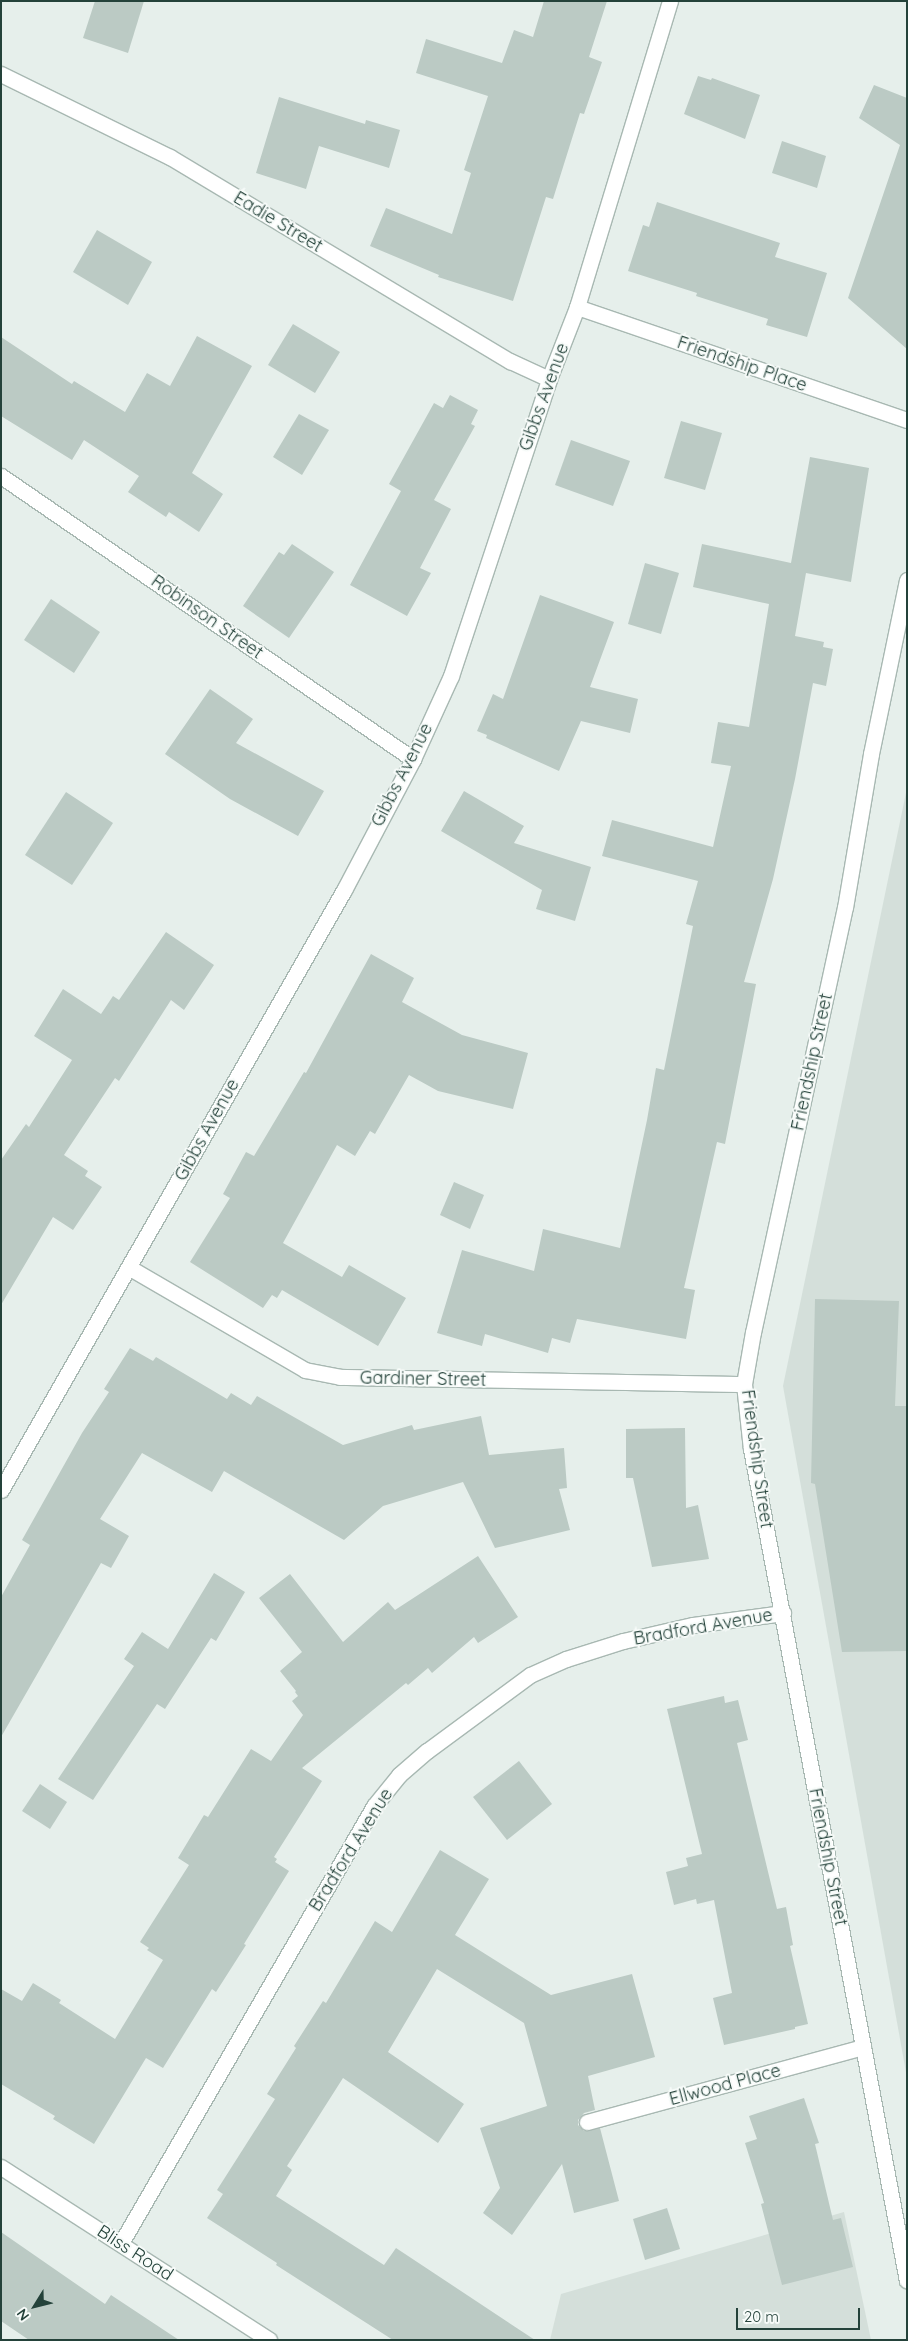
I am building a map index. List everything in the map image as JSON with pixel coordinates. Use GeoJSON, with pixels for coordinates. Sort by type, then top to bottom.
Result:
{"type":"FeatureCollection","features":[{"type":"Feature","properties":{"kind":"street","name":"Gibbs Avenue"},"geometry":{"type":"LineString","coordinates":[[1,1490],[130,1268],[344,890],[412,759],[451,676],[549,379],[577,308],[670,1]]}},
{"type":"Feature","properties":{"kind":"street","name":"Eadie Street"},"geometry":{"type":"LineString","coordinates":[[1,74],[170,157],[510,361],[549,379]]}},
{"type":"Feature","properties":{"kind":"street","name":"Friendship Place"},"geometry":{"type":"LineString","coordinates":[[577,308],[907,420]]}},
{"type":"Feature","properties":{"kind":"street","name":"Robinson Street"},"geometry":{"type":"LineString","coordinates":[[1,476],[412,759]]}},
{"type":"Feature","properties":{"kind":"street","name":"Friendship Street"},"geometry":{"type":"LineString","coordinates":[[907,580],[871,754],[845,907],[753,1332],[744,1384],[751,1449],[907,2281]]}},
{"type":"Feature","properties":{"kind":"street","name":"Gardiner Street"},"geometry":{"type":"LineString","coordinates":[[130,1268],[304,1370],[340,1377],[744,1384]]}},
{"type":"Feature","properties":{"kind":"street","name":"Bradford Avenue"},"geometry":{"type":"LineString","coordinates":[[121,2243],[374,1806],[399,1775],[427,1751],[530,1675],[566,1659],[623,1641],[693,1625],[783,1613]]}},
{"type":"Feature","properties":{"kind":"street","name":"Ellwood Place"},"geometry":{"type":"LineString","coordinates":[[587,2122],[863,2047]]}},
{"type":"Feature","properties":{"kind":"street","name":"Bliss Road"},"geometry":{"type":"LineString","coordinates":[[1,2167],[269,2340]]}},
{"type":"Feature","properties":{"kind":"shaded area"},"geometry":{"type":"Polygon","coordinates":[[[907,788],[907,2078],[783,1386],[907,788]]]}},
{"type":"Feature","properties":{"kind":"shaded area"},"geometry":{"type":"Polygon","coordinates":[[[844,2212],[871,2340],[550,2340],[561,2294],[844,2212]]]}},
{"type":"Feature","properties":{"kind":"building"},"geometry":{"type":"Polygon","coordinates":[[[95,1],[144,1],[128,53],[83,38],[95,1]]]}},
{"type":"Feature","properties":{"kind":"building"},"geometry":{"type":"Polygon","coordinates":[[[544,1],[607,1],[589,57],[602,62],[584,114],[580,113],[553,199],[546,197],[513,301],[438,277],[439,275],[370,246],[386,208],[452,234],[471,173],[464,170],[488,96],[416,73],[426,39],[502,63],[514,30],[533,37],[544,1]]]}},
{"type":"Feature","properties":{"kind":"building"},"geometry":{"type":"Polygon","coordinates":[[[698,76],[711,80],[712,78],[760,95],[745,139],[684,114],[698,76]]]}},
{"type":"Feature","properties":{"kind":"building"},"geometry":{"type":"Polygon","coordinates":[[[874,85],[907,98],[907,349],[848,298],[900,145],[859,118],[874,85]]]}},
{"type":"Feature","properties":{"kind":"building"},"geometry":{"type":"Polygon","coordinates":[[[279,97],[365,124],[366,120],[400,130],[389,168],[319,146],[306,189],[256,173],[279,97]]]}},
{"type":"Feature","properties":{"kind":"building"},"geometry":{"type":"Polygon","coordinates":[[[782,141],[826,156],[817,188],[772,173],[782,141]]]}},
{"type":"Feature","properties":{"kind":"building"},"geometry":{"type":"Polygon","coordinates":[[[657,202],[780,243],[775,257],[827,273],[807,337],[766,325],[768,319],[696,296],[697,293],[628,271],[643,225],[649,227],[657,202]]]}},
{"type":"Feature","properties":{"kind":"building"},"geometry":{"type":"Polygon","coordinates":[[[97,230],[152,262],[128,305],[73,272],[97,230]]]}},
{"type":"Feature","properties":{"kind":"building"},"geometry":{"type":"Polygon","coordinates":[[[293,324],[340,352],[315,393],[268,365],[293,324]]]}},
{"type":"Feature","properties":{"kind":"building"},"geometry":{"type":"Polygon","coordinates":[[[197,336],[252,366],[192,473],[223,494],[199,532],[169,512],[166,517],[128,492],[139,476],[84,440],[72,460],[1,416],[1,337],[72,384],[74,381],[125,412],[147,373],[170,386],[197,336]]]}},
{"type":"Feature","properties":{"kind":"building"},"geometry":{"type":"Polygon","coordinates":[[[450,395],[478,410],[471,424],[475,426],[434,500],[451,509],[420,568],[431,573],[407,616],[350,585],[401,491],[389,484],[434,403],[443,408],[450,395]]]}},
{"type":"Feature","properties":{"kind":"building"},"geometry":{"type":"Polygon","coordinates":[[[299,414],[329,430],[302,475],[273,457],[299,414]]]}},
{"type":"Feature","properties":{"kind":"building"},"geometry":{"type":"Polygon","coordinates":[[[681,421],[722,433],[705,490],[664,478],[681,421]]]}},
{"type":"Feature","properties":{"kind":"building"},"geometry":{"type":"Polygon","coordinates":[[[571,440],[630,461],[613,506],[555,485],[571,440]]]}},
{"type":"Feature","properties":{"kind":"building"},"geometry":{"type":"Polygon","coordinates":[[[810,457],[869,468],[851,582],[806,573],[795,636],[824,642],[823,647],[833,649],[826,686],[813,683],[795,779],[773,879],[744,982],[756,984],[725,1144],[717,1142],[684,1288],[695,1290],[686,1339],[577,1319],[570,1343],[552,1338],[548,1353],[485,1334],[482,1346],[437,1333],[462,1250],[534,1271],[543,1229],[620,1248],[656,1068],[664,1070],[693,926],[686,924],[698,881],[602,856],[612,820],[713,847],[731,766],[711,763],[718,722],[749,727],[769,604],[693,587],[702,544],[791,563],[810,457]]]}},
{"type":"Feature","properties":{"kind":"building"},"geometry":{"type":"Polygon","coordinates":[[[292,544],[334,572],[289,638],[243,606],[279,552],[284,555],[292,544]]]}},
{"type":"Feature","properties":{"kind":"building"},"geometry":{"type":"Polygon","coordinates":[[[645,563],[679,573],[661,634],[628,624],[645,563]]]}},
{"type":"Feature","properties":{"kind":"building"},"geometry":{"type":"Polygon","coordinates":[[[540,595],[614,622],[590,687],[638,699],[630,733],[581,721],[559,771],[486,738],[487,735],[477,731],[493,694],[503,699],[540,595]]]}},
{"type":"Feature","properties":{"kind":"building"},"geometry":{"type":"Polygon","coordinates":[[[51,599],[100,632],[74,673],[24,640],[51,599]]]}},
{"type":"Feature","properties":{"kind":"building"},"geometry":{"type":"Polygon","coordinates":[[[210,689],[253,719],[236,743],[324,791],[298,836],[230,799],[165,754],[210,689]]]}},
{"type":"Feature","properties":{"kind":"building"},"geometry":{"type":"Polygon","coordinates":[[[464,791],[524,826],[514,843],[591,867],[575,921],[536,909],[542,890],[441,831],[464,791]]]}},
{"type":"Feature","properties":{"kind":"building"},"geometry":{"type":"Polygon","coordinates":[[[66,792],[113,823],[72,885],[25,855],[66,792]]]}},
{"type":"Feature","properties":{"kind":"building"},"geometry":{"type":"Polygon","coordinates":[[[166,932],[214,965],[184,1010],[171,1000],[119,1081],[115,1078],[64,1155],[88,1171],[85,1176],[102,1187],[73,1230],[53,1217],[1,1305],[1,1160],[26,1124],[29,1127],[72,1060],[34,1036],[63,989],[101,1014],[113,996],[119,1000],[166,932]]]}},
{"type":"Feature","properties":{"kind":"building"},"geometry":{"type":"Polygon","coordinates":[[[371,954],[414,978],[402,1002],[462,1035],[528,1053],[513,1109],[438,1091],[409,1075],[375,1134],[370,1131],[355,1156],[337,1145],[283,1243],[342,1277],[349,1265],[406,1298],[378,1346],[282,1290],[277,1298],[272,1295],[263,1308],[190,1262],[230,1198],[223,1194],[246,1152],[254,1156],[304,1072],[306,1073],[371,954]]]}},
{"type":"Feature","properties":{"kind":"building"},"geometry":{"type":"Polygon","coordinates":[[[454,1182],[484,1195],[470,1229],[440,1215],[454,1182]]]}},
{"type":"Feature","properties":{"kind":"building"},"geometry":{"type":"Polygon","coordinates":[[[815,1299],[899,1301],[895,1406],[907,1406],[907,1651],[842,1652],[815,1484],[811,1483],[815,1299]]]}},
{"type":"Feature","properties":{"kind":"building"},"geometry":{"type":"Polygon","coordinates":[[[130,1348],[153,1361],[156,1357],[227,1399],[231,1393],[251,1405],[257,1396],[343,1445],[412,1425],[414,1430],[481,1416],[489,1455],[564,1448],[567,1488],[559,1489],[570,1530],[495,1548],[463,1482],[383,1506],[344,1540],[224,1471],[212,1492],[142,1453],[100,1519],[129,1536],[111,1568],[101,1563],[1,1737],[1,1597],[30,1545],[22,1540],[82,1433],[109,1392],[104,1389],[130,1348]]]}},
{"type":"Feature","properties":{"kind":"building"},"geometry":{"type":"Polygon","coordinates":[[[685,1428],[686,1508],[698,1505],[709,1559],[652,1567],[633,1478],[626,1478],[626,1429],[685,1428]]]}},
{"type":"Feature","properties":{"kind":"building"},"geometry":{"type":"Polygon","coordinates":[[[478,1556],[518,1617],[478,1643],[474,1637],[432,1673],[428,1668],[408,1685],[406,1683],[302,1768],[322,1781],[274,1857],[277,1859],[275,1862],[289,1871],[216,1992],[212,1989],[163,2068],[146,2058],[94,2144],[53,2119],[55,2116],[1,2084],[1,1989],[22,2001],[33,1983],[61,2000],[59,2003],[115,2039],[163,1960],[147,1950],[149,1948],[140,1942],[189,1865],[178,1858],[204,1815],[208,1817],[251,1749],[271,1761],[303,1715],[292,1701],[298,1696],[296,1691],[280,1671],[302,1652],[259,1598],[290,1574],[343,1642],[388,1602],[395,1610],[478,1556]]]}},
{"type":"Feature","properties":{"kind":"building"},"geometry":{"type":"Polygon","coordinates":[[[214,1573],[245,1592],[216,1641],[211,1638],[165,1709],[157,1704],[93,1800],[58,1779],[134,1666],[124,1659],[142,1632],[168,1649],[214,1573]]]}},
{"type":"Feature","properties":{"kind":"building"},"geometry":{"type":"Polygon","coordinates":[[[724,1696],[725,1703],[738,1700],[748,1740],[737,1743],[777,1909],[786,1907],[793,1945],[790,1946],[808,2024],[795,2027],[795,2029],[724,2045],[713,1998],[732,1993],[714,1900],[697,1904],[696,1899],[674,1905],[666,1872],[688,1866],[686,1858],[702,1854],[667,1709],[724,1696]]]}},
{"type":"Feature","properties":{"kind":"building"},"geometry":{"type":"Polygon","coordinates":[[[519,1761],[552,1804],[507,1840],[473,1797],[519,1761]]]}},
{"type":"Feature","properties":{"kind":"building"},"geometry":{"type":"Polygon","coordinates":[[[40,1784],[67,1802],[50,1829],[22,1811],[40,1784]]]}},
{"type":"Feature","properties":{"kind":"building"},"geometry":{"type":"Polygon","coordinates":[[[440,1850],[489,1879],[455,1935],[551,1995],[632,1974],[655,2057],[588,2076],[595,2110],[584,2113],[578,2120],[578,2125],[584,2131],[600,2128],[619,2201],[574,2213],[562,2164],[512,2235],[483,2213],[500,2188],[480,2128],[547,2106],[524,2023],[437,1969],[388,2052],[464,2104],[438,2143],[343,2078],[287,2166],[292,2170],[276,2196],[384,2265],[396,2248],[535,2340],[393,2340],[207,2218],[223,2194],[217,2190],[275,2099],[267,2094],[296,2048],[294,2046],[323,2001],[326,2003],[375,1921],[392,1932],[440,1850]]]}},
{"type":"Feature","properties":{"kind":"building"},"geometry":{"type":"Polygon","coordinates":[[[804,2098],[819,2143],[815,2144],[833,2220],[841,2218],[853,2267],[782,2285],[761,2204],[764,2203],[745,2143],[757,2139],[749,2116],[804,2098]]]}},
{"type":"Feature","properties":{"kind":"building"},"geometry":{"type":"Polygon","coordinates":[[[667,2208],[680,2249],[645,2260],[633,2219],[667,2208]]]}},
{"type":"Feature","properties":{"kind":"building"},"geometry":{"type":"Polygon","coordinates":[[[1,2232],[105,2304],[111,2295],[179,2340],[29,2340],[1,2321],[1,2232]]]}}]}
